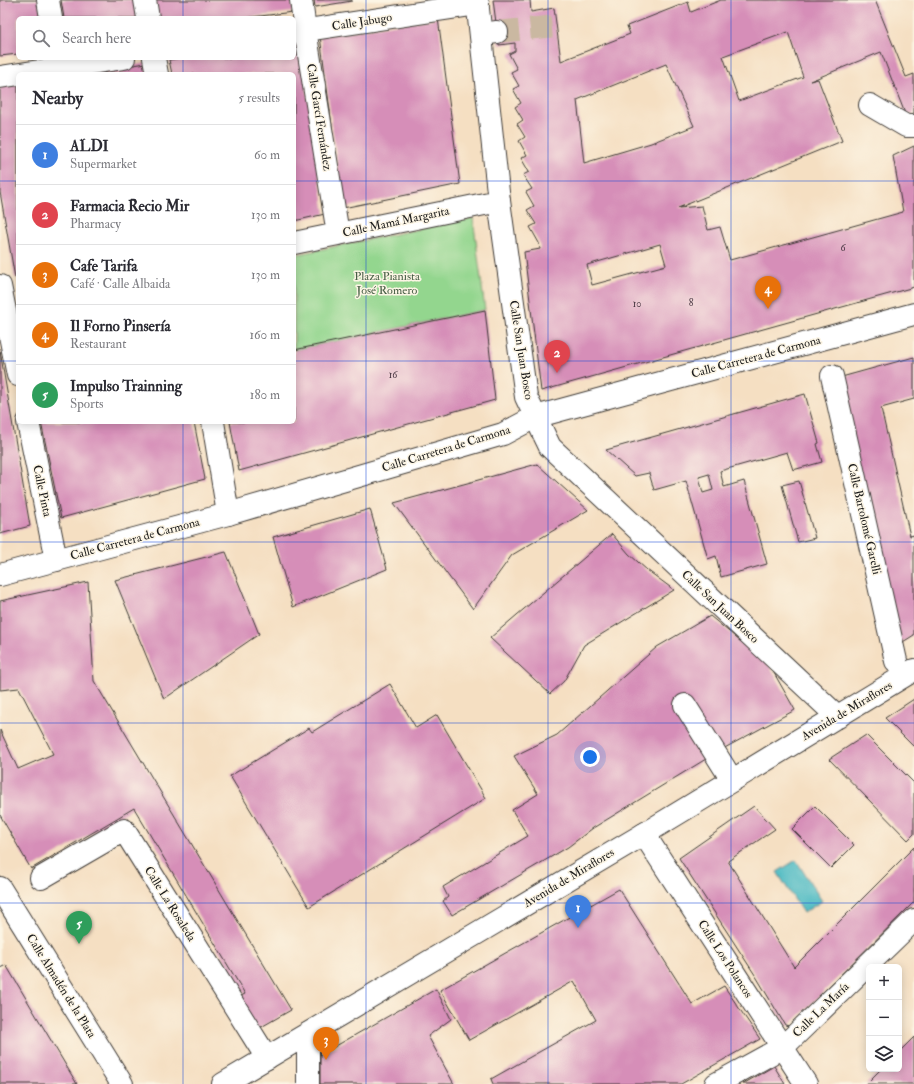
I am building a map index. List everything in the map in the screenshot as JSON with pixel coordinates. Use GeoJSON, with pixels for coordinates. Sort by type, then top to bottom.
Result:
{"type":"FeatureCollection","features":[{"type":"Feature","properties":{"kind":"street"},"geometry":{"type":"LineString","coordinates":[[48,0],[51,16]]}},
{"type":"Feature","properties":{"kind":"street"},"geometry":{"type":"LineString","coordinates":[[145,0],[148,16]]}},
{"type":"Feature","properties":{"kind":"street","name":"Calle Garcí Fernández"},"geometry":{"type":"LineString","coordinates":[[301,0],[300,31],[338,234]]}},
{"type":"Feature","properties":{"kind":"street","name":"Calle Jabugo"},"geometry":{"type":"LineString","coordinates":[[300,31],[477,2]]}},
{"type":"Feature","properties":{"kind":"street","name":"Calle San Juan Bosco"},"geometry":{"type":"LineString","coordinates":[[477,2],[489,33],[499,200],[526,397],[550,447],[838,717]]}},
{"type":"Feature","properties":{"kind":"street"},"geometry":{"type":"LineString","coordinates":[[30,72],[110,60]]}},
{"type":"Feature","properties":{"kind":"street"},"geometry":{"type":"LineString","coordinates":[[154,60],[157,72]]}},
{"type":"Feature","properties":{"kind":"street"},"geometry":{"type":"LineString","coordinates":[[0,77],[16,74]]}},
{"type":"Feature","properties":{"kind":"street"},"geometry":{"type":"LineString","coordinates":[[870,106],[906,126],[914,126]]}},
{"type":"Feature","properties":{"kind":"street","name":"Calle Mamá Margarita"},"geometry":{"type":"LineString","coordinates":[[296,243],[499,200]]}},
{"type":"Feature","properties":{"kind":"street"},"geometry":{"type":"LineString","coordinates":[[5,297],[16,363]]}},
{"type":"Feature","properties":{"kind":"street","name":"Calle Carretera de Carmona"},"geometry":{"type":"LineString","coordinates":[[0,575],[228,514],[503,434],[535,416],[914,314]]}},
{"type":"Feature","properties":{"kind":"street","name":"Calle Bartolomé Garelli"},"geometry":{"type":"LineString","coordinates":[[832,376],[905,666]]}},
{"type":"Feature","properties":{"kind":"street","name":"Calle Pinta"},"geometry":{"type":"LineString","coordinates":[[28,424],[56,560]]}},
{"type":"Feature","properties":{"kind":"street"},"geometry":{"type":"LineString","coordinates":[[213,424],[228,514]]}},
{"type":"Feature","properties":{"kind":"street","name":"Avenida de Miraflores"},"geometry":{"type":"LineString","coordinates":[[223,1084],[838,717],[905,666]]}},
{"type":"Feature","properties":{"kind":"street"},"geometry":{"type":"LineString","coordinates":[[686,705],[732,780]]}},
{"type":"Feature","properties":{"kind":"street","name":"Calle La Rosaleda"},"geometry":{"type":"LineString","coordinates":[[41,878],[124,830],[267,1058]]}},
{"type":"Feature","properties":{"kind":"street","name":"Calle Los Polancos"},"geometry":{"type":"LineString","coordinates":[[644,834],[806,1084]]}},
{"type":"Feature","properties":{"kind":"street","name":"Calle Almadén de la Plata"},"geometry":{"type":"LineString","coordinates":[[0,888],[122,1084]]}},
{"type":"Feature","properties":{"kind":"street","name":"Calle La María"},"geometry":{"type":"LineString","coordinates":[[716,1084],[783,1047],[914,920]]}},
{"type":"Feature","properties":{"kind":"street"},"geometry":{"type":"LineString","coordinates":[[308,1034],[308,1084]]}},
{"type":"Feature","properties":{"kind":"green space","name":"Plaza Pianista José Romero"},"geometry":{"type":"Polygon","coordinates":[[[473,218],[485,310],[296,350],[296,255],[473,218]]]}},
{"type":"Feature","properties":{"kind":"water"},"geometry":{"type":"Polygon","coordinates":[[[796,860],[822,901],[803,913],[777,872],[796,860]]]}},
{"type":"Feature","properties":{"kind":"building"},"geometry":{"type":"Polygon","coordinates":[[[0,0],[39,0],[42,16],[16,16],[16,54],[0,56],[0,0]]]}},
{"type":"Feature","properties":{"kind":"building"},"geometry":{"type":"Polygon","coordinates":[[[61,0],[134,0],[138,16],[64,16],[61,0]]]}},
{"type":"Feature","properties":{"kind":"building"},"geometry":{"type":"Polygon","coordinates":[[[155,0],[292,0],[293,12],[260,16],[158,16],[155,0]]]}},
{"type":"Feature","properties":{"kind":"building"},"geometry":{"type":"Polygon","coordinates":[[[314,0],[352,0],[352,1],[315,7],[314,0]]]}},
{"type":"Feature","properties":{"kind":"building"},"geometry":{"type":"Polygon","coordinates":[[[493,0],[530,0],[531,12],[554,8],[561,61],[630,34],[627,26],[688,2],[691,12],[721,0],[875,0],[906,77],[914,74],[914,113],[906,116],[881,52],[810,81],[818,79],[842,141],[678,208],[702,206],[708,230],[720,227],[730,260],[903,212],[893,156],[914,146],[914,287],[541,391],[524,252],[540,249],[539,243],[530,227],[536,224],[527,210],[534,206],[526,192],[532,189],[523,175],[529,172],[521,158],[527,155],[519,141],[525,137],[517,124],[523,120],[515,107],[521,103],[513,89],[519,86],[511,72],[517,69],[509,54],[515,51],[515,43],[499,45],[493,0]],[[788,32],[723,56],[739,101],[803,77],[788,32]],[[666,64],[577,100],[584,163],[651,143],[694,126],[666,64]],[[660,244],[587,265],[592,285],[666,265],[660,244]]]}},
{"type":"Feature","properties":{"kind":"building"},"geometry":{"type":"Polygon","coordinates":[[[438,18],[460,184],[343,208],[320,36],[438,18]]]}},
{"type":"Feature","properties":{"kind":"building"},"geometry":{"type":"Polygon","coordinates":[[[300,41],[325,214],[296,221],[296,72],[172,72],[169,60],[296,60],[296,42],[300,41]]]}},
{"type":"Feature","properties":{"kind":"building"},"geometry":{"type":"Polygon","coordinates":[[[146,63],[148,72],[91,72],[146,63]]]}},
{"type":"Feature","properties":{"kind":"building"},"geometry":{"type":"Polygon","coordinates":[[[16,84],[15,278],[0,192],[0,87],[16,84]]]}},
{"type":"Feature","properties":{"kind":"building"},"geometry":{"type":"Polygon","coordinates":[[[485,310],[495,400],[239,471],[230,424],[296,424],[296,350],[485,310]]]}},
{"type":"Feature","properties":{"kind":"building"},"geometry":{"type":"Polygon","coordinates":[[[0,351],[30,526],[0,534],[0,351]]]}},
{"type":"Feature","properties":{"kind":"building"},"geometry":{"type":"Polygon","coordinates":[[[914,357],[914,399],[881,408],[910,536],[914,535],[914,635],[898,645],[838,378],[914,357]]]}},
{"type":"Feature","properties":{"kind":"building"},"geometry":{"type":"Polygon","coordinates":[[[805,394],[819,443],[817,444],[822,462],[793,470],[787,452],[720,471],[724,487],[744,481],[767,564],[721,577],[716,556],[708,559],[686,481],[654,490],[649,473],[635,476],[606,450],[805,394]],[[709,474],[699,477],[703,493],[713,490],[709,474]]]}},
{"type":"Feature","properties":{"kind":"building"},"geometry":{"type":"Polygon","coordinates":[[[41,424],[194,424],[205,479],[61,518],[41,424]]]}},
{"type":"Feature","properties":{"kind":"building"},"geometry":{"type":"Polygon","coordinates":[[[537,464],[588,510],[512,555],[473,609],[394,503],[537,464]]]}},
{"type":"Feature","properties":{"kind":"building"},"geometry":{"type":"Polygon","coordinates":[[[799,481],[815,538],[798,542],[782,485],[799,481]]]}},
{"type":"Feature","properties":{"kind":"building"},"geometry":{"type":"Polygon","coordinates":[[[370,509],[387,569],[293,607],[273,537],[370,509]]]}},
{"type":"Feature","properties":{"kind":"building"},"geometry":{"type":"Polygon","coordinates":[[[612,534],[629,554],[647,570],[674,590],[584,645],[564,681],[550,694],[490,638],[612,534]]]}},
{"type":"Feature","properties":{"kind":"building"},"geometry":{"type":"Polygon","coordinates":[[[226,552],[259,634],[164,699],[115,580],[226,552]]]}},
{"type":"Feature","properties":{"kind":"building"},"geometry":{"type":"Polygon","coordinates":[[[88,582],[94,681],[291,1010],[256,1030],[237,998],[245,994],[134,808],[31,869],[0,815],[0,730],[18,769],[53,754],[19,688],[0,690],[0,601],[88,582]]]}},
{"type":"Feature","properties":{"kind":"building"},"geometry":{"type":"Polygon","coordinates":[[[710,616],[770,666],[795,710],[719,751],[593,828],[568,847],[452,915],[443,901],[448,897],[443,887],[528,836],[512,810],[538,794],[514,756],[557,735],[657,647],[710,616]]]}},
{"type":"Feature","properties":{"kind":"building"},"geometry":{"type":"Polygon","coordinates":[[[390,684],[416,728],[437,715],[486,798],[309,907],[230,776],[309,728],[312,732],[390,684]]]}},
{"type":"Feature","properties":{"kind":"building"},"geometry":{"type":"Polygon","coordinates":[[[914,699],[914,747],[885,718],[914,699]]]}},
{"type":"Feature","properties":{"kind":"building"},"geometry":{"type":"Polygon","coordinates":[[[866,735],[914,783],[914,834],[908,840],[829,759],[866,735]]]}},
{"type":"Feature","properties":{"kind":"building"},"geometry":{"type":"Polygon","coordinates":[[[754,806],[775,829],[728,861],[794,967],[914,847],[914,902],[789,1026],[785,1025],[757,978],[679,858],[754,806]]]}},
{"type":"Feature","properties":{"kind":"building"},"geometry":{"type":"Polygon","coordinates":[[[815,806],[854,845],[831,868],[792,829],[815,806]]]}},
{"type":"Feature","properties":{"kind":"building"},"geometry":{"type":"Polygon","coordinates":[[[619,889],[692,1004],[724,986],[760,1039],[681,1084],[493,1084],[491,1079],[596,1020],[574,981],[469,1040],[440,990],[619,889]]]}},
{"type":"Feature","properties":{"kind":"building"},"geometry":{"type":"Polygon","coordinates":[[[6,965],[77,1084],[0,1084],[0,968],[6,965]]]}},
{"type":"Feature","properties":{"kind":"building"},"geometry":{"type":"Polygon","coordinates":[[[436,989],[451,1019],[428,1036],[454,1084],[320,1084],[320,1055],[436,989]]]}},
{"type":"Feature","properties":{"kind":"building"},"geometry":{"type":"Polygon","coordinates":[[[914,1037],[914,1084],[866,1084],[878,1072],[902,1072],[902,1049],[914,1037]]]}},
{"type":"Feature","properties":{"kind":"building"},"geometry":{"type":"Polygon","coordinates":[[[774,1066],[785,1084],[743,1084],[774,1066]]]}},
{"type":"Feature","properties":{"kind":"tunnel"},"geometry":{"type":"LineString","coordinates":[[497,32],[556,26]]}},
{"type":"Feature","properties":{"kind":"place","name":"Il Forno Pinsería"},"geometry":{"type":"Point","coordinates":[768,309]}},
{"type":"Feature","properties":{"kind":"place","name":"Farmacia Recio Mir"},"geometry":{"type":"Point","coordinates":[557,373]}},
{"type":"Feature","properties":{"kind":"place","name":"ALDI"},"geometry":{"type":"Point","coordinates":[578,928]}},
{"type":"Feature","properties":{"kind":"place","name":"Impulso Trainning"},"geometry":{"type":"Point","coordinates":[79,944]}},
{"type":"Feature","properties":{"kind":"place","name":"Cafe Tarifa"},"geometry":{"type":"Point","coordinates":[326,1060]}}]}
